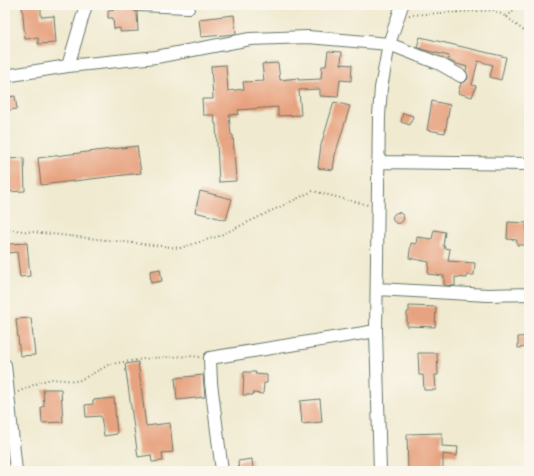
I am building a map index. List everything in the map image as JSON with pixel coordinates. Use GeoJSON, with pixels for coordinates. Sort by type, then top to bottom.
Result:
{"type":"FeatureCollection","features":[{"type":"Feature","properties":{"kind":"street"},"geometry":{"type":"LineString","coordinates":[[68,66],[86,5]]}},
{"type":"Feature","properties":{"kind":"street"},"geometry":{"type":"LineString","coordinates":[[138,5],[189,7],[189,5]]}},
{"type":"Feature","properties":{"kind":"street"},"geometry":{"type":"LineString","coordinates":[[380,471],[376,331],[377,207],[380,109],[381,88],[389,44],[400,11]]}},
{"type":"Feature","properties":{"kind":"street"},"geometry":{"type":"LineString","coordinates":[[5,76],[68,66],[156,57],[250,39],[308,37],[389,44],[440,64],[461,76]]}},
{"type":"Feature","properties":{"kind":"street"},"geometry":{"type":"LineString","coordinates":[[378,162],[529,164]]}},
{"type":"Feature","properties":{"kind":"street"},"geometry":{"type":"LineString","coordinates":[[377,290],[488,296],[529,294]]}},
{"type":"Feature","properties":{"kind":"street"},"geometry":{"type":"LineString","coordinates":[[222,471],[211,383],[210,358],[376,331]]}},
{"type":"Feature","properties":{"kind":"street"},"geometry":{"type":"LineString","coordinates":[[5,365],[7,396],[16,471]]}},
{"type":"Feature","properties":{"kind":"path"},"geometry":{"type":"LineString","coordinates":[[507,17],[518,5]]}},
{"type":"Feature","properties":{"kind":"path"},"geometry":{"type":"LineString","coordinates":[[400,11],[493,10],[507,17],[529,35]]}},
{"type":"Feature","properties":{"kind":"path"},"geometry":{"type":"LineString","coordinates":[[5,229],[180,248],[219,236],[313,191],[377,207]]}},
{"type":"Feature","properties":{"kind":"path"},"geometry":{"type":"LineString","coordinates":[[7,396],[40,382],[51,380],[78,381],[110,364],[150,358],[190,356],[210,358]]}},
{"type":"Feature","properties":{"kind":"building"},"geometry":{"type":"Polygon","coordinates":[[[22,5],[41,5],[41,17],[54,16],[56,43],[38,44],[38,38],[25,39],[22,5]]]}},
{"type":"Feature","properties":{"kind":"building"},"geometry":{"type":"Polygon","coordinates":[[[131,8],[137,12],[138,31],[120,32],[120,28],[114,29],[113,18],[108,18],[108,10],[131,8]]]}},
{"type":"Feature","properties":{"kind":"building"},"geometry":{"type":"Polygon","coordinates":[[[234,15],[236,34],[201,37],[199,19],[234,15]]]}},
{"type":"Feature","properties":{"kind":"building"},"geometry":{"type":"Polygon","coordinates":[[[420,37],[506,57],[501,80],[490,77],[493,65],[478,61],[472,85],[476,86],[472,97],[458,93],[461,83],[468,79],[466,71],[467,67],[448,60],[449,56],[417,47],[420,37]]]}},
{"type":"Feature","properties":{"kind":"building"},"geometry":{"type":"Polygon","coordinates":[[[328,51],[342,52],[341,64],[352,65],[351,81],[340,80],[338,97],[320,96],[320,89],[299,90],[301,115],[278,116],[278,107],[238,110],[239,114],[229,115],[231,135],[233,135],[236,181],[219,182],[216,124],[214,115],[203,115],[202,99],[213,99],[211,66],[226,65],[228,91],[244,89],[243,82],[264,81],[262,64],[278,63],[280,80],[298,78],[298,80],[321,79],[322,66],[326,66],[328,51]]]}},
{"type":"Feature","properties":{"kind":"building"},"geometry":{"type":"Polygon","coordinates":[[[15,96],[17,109],[9,110],[7,97],[15,96]]]}},
{"type":"Feature","properties":{"kind":"building"},"geometry":{"type":"Polygon","coordinates":[[[432,101],[450,105],[445,133],[427,130],[432,101]]]}},
{"type":"Feature","properties":{"kind":"building"},"geometry":{"type":"Polygon","coordinates":[[[334,102],[350,106],[335,155],[333,170],[318,168],[321,145],[334,102]]]}},
{"type":"Feature","properties":{"kind":"building"},"geometry":{"type":"Polygon","coordinates":[[[403,113],[413,116],[410,125],[401,122],[403,113]]]}},
{"type":"Feature","properties":{"kind":"building"},"geometry":{"type":"Polygon","coordinates":[[[137,146],[141,173],[41,185],[38,158],[137,146]]]}},
{"type":"Feature","properties":{"kind":"building"},"geometry":{"type":"Polygon","coordinates":[[[24,158],[25,191],[7,192],[6,159],[24,158]]]}},
{"type":"Feature","properties":{"kind":"building"},"geometry":{"type":"Polygon","coordinates":[[[200,191],[232,199],[226,220],[195,212],[200,191]]]}},
{"type":"Feature","properties":{"kind":"building"},"geometry":{"type":"Polygon","coordinates":[[[396,213],[400,213],[402,214],[402,222],[396,223],[393,220],[393,216],[396,213]]]}},
{"type":"Feature","properties":{"kind":"building"},"geometry":{"type":"Polygon","coordinates":[[[508,222],[527,223],[526,245],[517,245],[517,240],[507,239],[508,222]]]}},
{"type":"Feature","properties":{"kind":"building"},"geometry":{"type":"Polygon","coordinates":[[[434,230],[445,232],[443,246],[445,246],[444,248],[450,249],[448,261],[475,263],[474,275],[467,275],[467,278],[455,277],[455,286],[444,285],[444,276],[428,274],[429,262],[409,258],[411,243],[416,244],[417,237],[432,239],[434,230]]]}},
{"type":"Feature","properties":{"kind":"building"},"geometry":{"type":"Polygon","coordinates":[[[27,243],[30,276],[20,277],[17,252],[9,253],[8,244],[27,243]]]}},
{"type":"Feature","properties":{"kind":"building"},"geometry":{"type":"Polygon","coordinates":[[[160,269],[162,281],[151,283],[150,271],[160,269]]]}},
{"type":"Feature","properties":{"kind":"building"},"geometry":{"type":"Polygon","coordinates":[[[409,306],[436,307],[435,327],[407,326],[407,312],[409,312],[409,306]]]}},
{"type":"Feature","properties":{"kind":"building"},"geometry":{"type":"Polygon","coordinates":[[[31,318],[35,355],[20,356],[16,319],[31,318]]]}},
{"type":"Feature","properties":{"kind":"building"},"geometry":{"type":"Polygon","coordinates":[[[529,336],[529,347],[518,348],[518,337],[529,336]]]}},
{"type":"Feature","properties":{"kind":"building"},"geometry":{"type":"Polygon","coordinates":[[[418,353],[437,353],[438,375],[435,375],[436,390],[424,390],[423,375],[419,375],[418,353]]]}},
{"type":"Feature","properties":{"kind":"building"},"geometry":{"type":"Polygon","coordinates":[[[138,362],[146,426],[170,423],[173,452],[162,453],[163,461],[152,462],[151,455],[138,457],[125,364],[138,362]]]}},
{"type":"Feature","properties":{"kind":"building"},"geometry":{"type":"Polygon","coordinates":[[[244,372],[256,372],[255,374],[267,375],[267,383],[264,383],[263,394],[253,393],[253,395],[243,395],[244,372]]]}},
{"type":"Feature","properties":{"kind":"building"},"geometry":{"type":"Polygon","coordinates":[[[203,375],[205,397],[177,400],[175,378],[203,375]]]}},
{"type":"Feature","properties":{"kind":"building"},"geometry":{"type":"Polygon","coordinates":[[[43,389],[61,389],[63,422],[42,423],[41,407],[44,406],[43,389]]]}},
{"type":"Feature","properties":{"kind":"building"},"geometry":{"type":"Polygon","coordinates":[[[114,398],[117,434],[104,436],[101,416],[86,417],[85,405],[93,404],[93,400],[114,398]]]}},
{"type":"Feature","properties":{"kind":"building"},"geometry":{"type":"Polygon","coordinates":[[[320,399],[322,422],[302,424],[300,401],[320,399]]]}},
{"type":"Feature","properties":{"kind":"building"},"geometry":{"type":"Polygon","coordinates":[[[442,433],[442,446],[458,447],[457,456],[443,454],[443,471],[408,471],[407,434],[442,433]]]}},
{"type":"Feature","properties":{"kind":"building"},"geometry":{"type":"Polygon","coordinates":[[[252,459],[253,470],[239,471],[238,461],[252,459]]]}}]}
